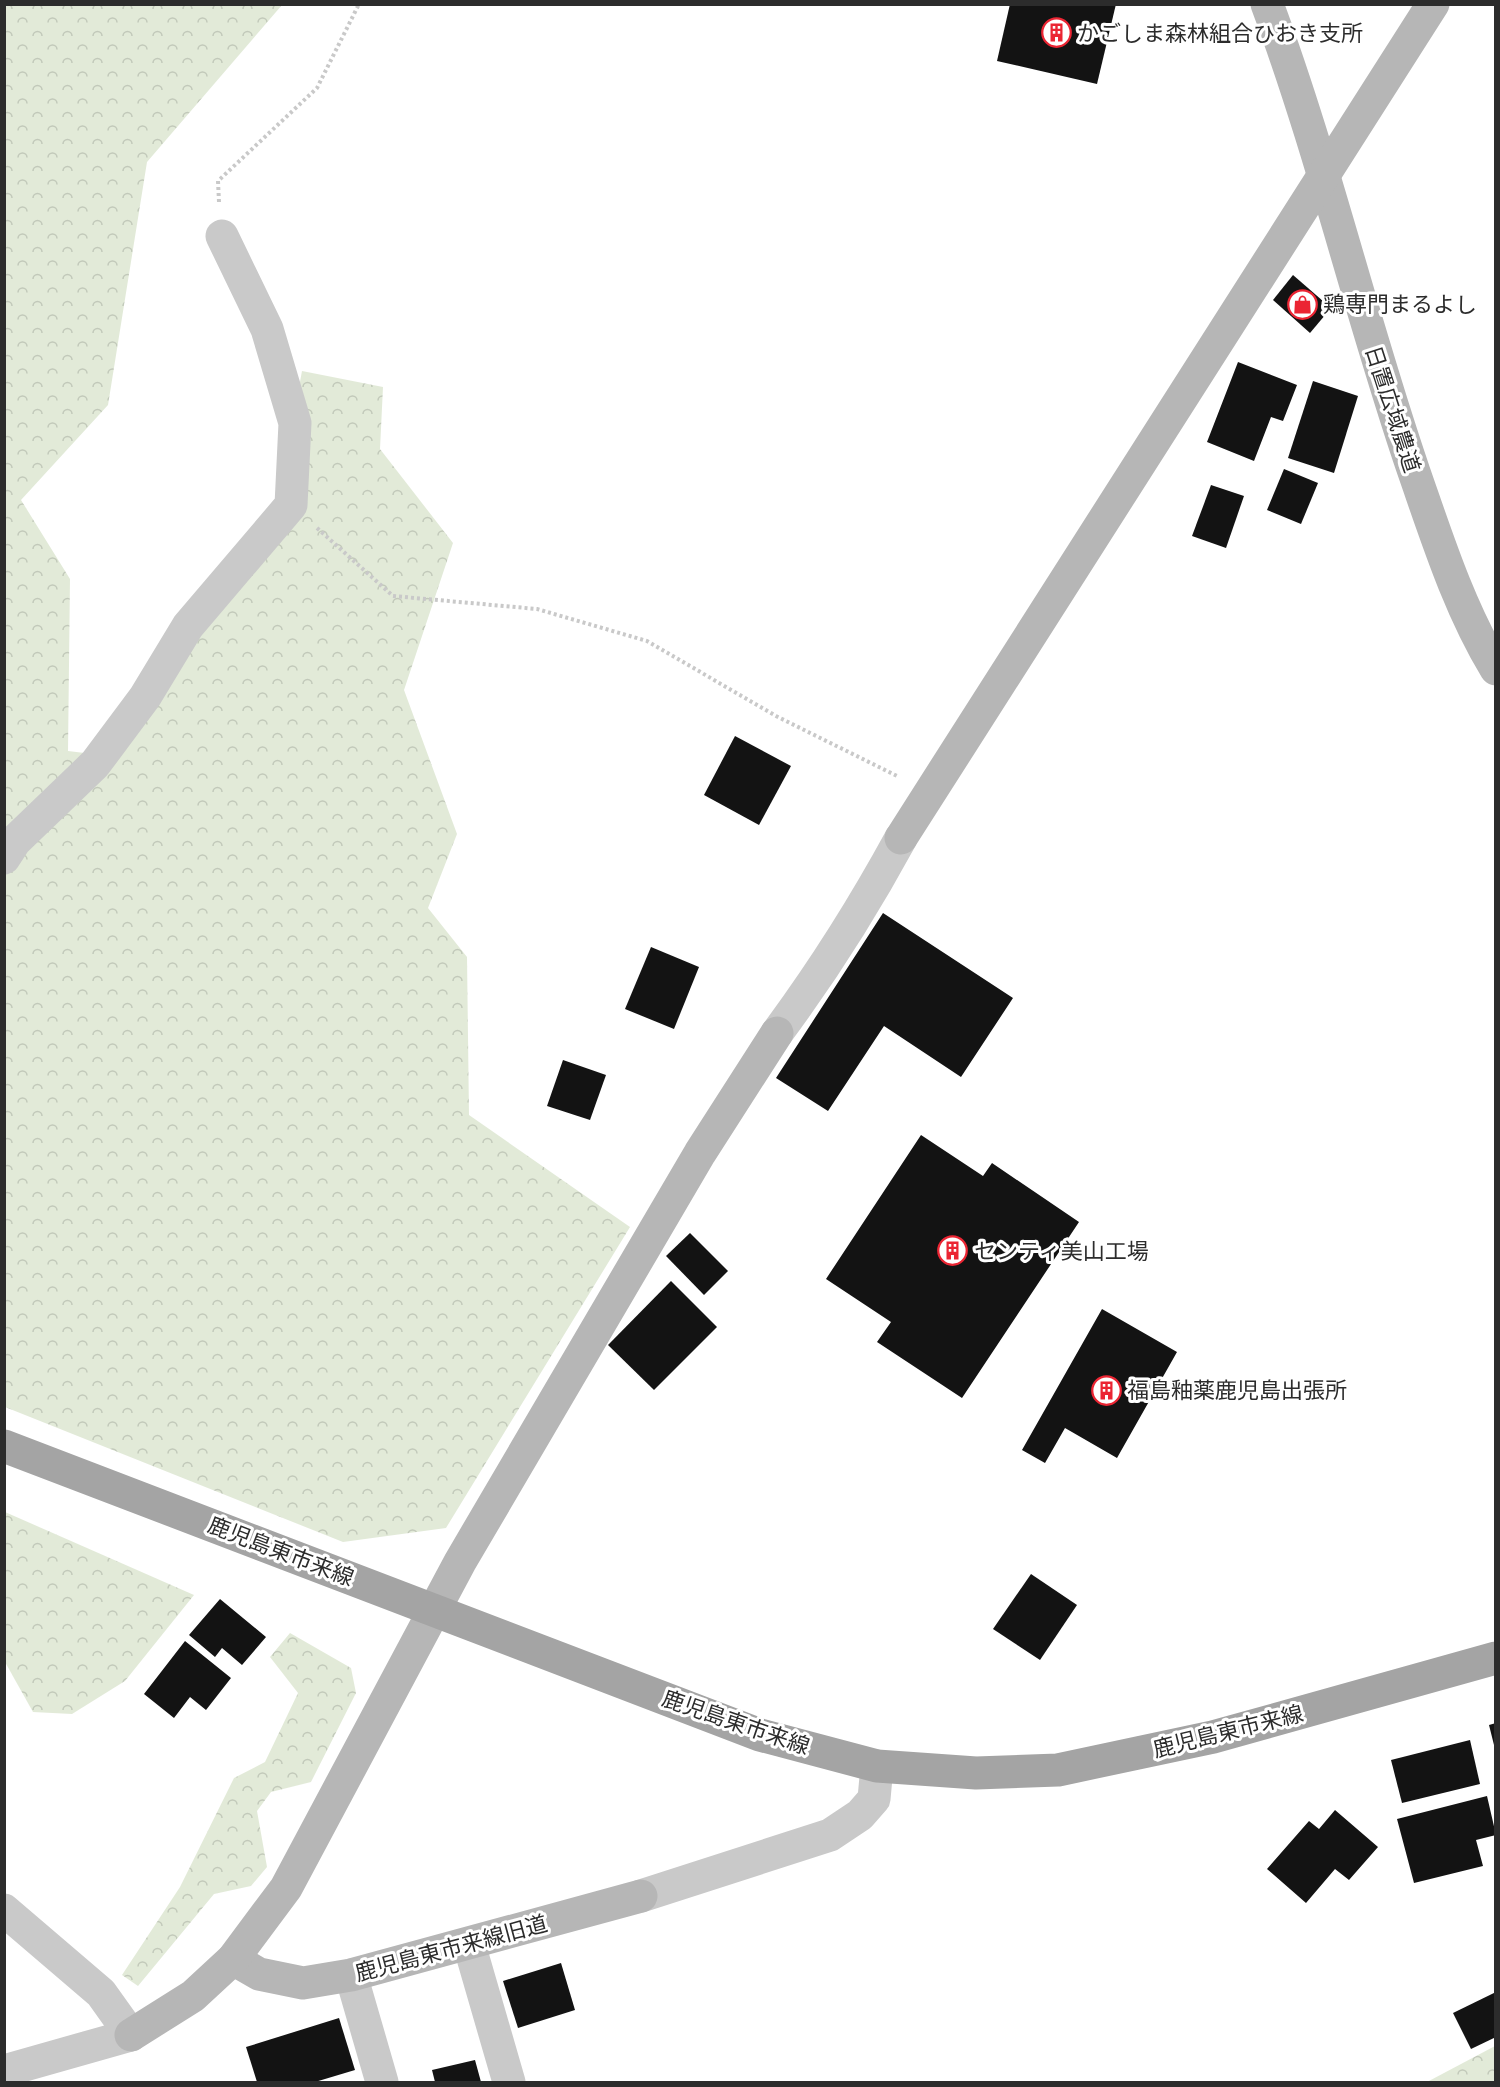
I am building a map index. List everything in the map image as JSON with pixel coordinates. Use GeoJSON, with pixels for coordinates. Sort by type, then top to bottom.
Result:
{"type":"FeatureCollection","features":[{"type":"Feature","properties":{"kind":"main road","name":"鹿児島東市来線"},"geometry":{"type":"LineString","coordinates":[[4,1446],[760,1735],[877,1766],[976,1773],[1058,1770],[1213,1737],[1496,1658]]}},
{"type":"Feature","properties":{"kind":"street","name":"日置広域農道"},"geometry":{"type":"LineString","coordinates":[[1267,4],[1288,61],[1379,371],[1439,545],[1485,651],[1496,669]]}},
{"type":"Feature","properties":{"kind":"street"},"geometry":{"type":"LineString","coordinates":[[4,2071],[131,2035],[193,1996],[233,1959],[286,1888],[460,1562],[700,1153],[777,1034],[818,977],[870,895],[902,838],[1432,4]]}},
{"type":"Feature","properties":{"kind":"street"},"geometry":{"type":"LineString","coordinates":[[4,858],[15,841],[95,764],[145,697],[188,626],[291,505],[295,423],[267,329],[222,236]]}},
{"type":"Feature","properties":{"kind":"street","name":"鹿児島東市来線旧道"},"geometry":{"type":"LineString","coordinates":[[233,1959],[259,1974],[303,1983],[351,1975],[641,1896],[830,1834],[860,1815],[874,1799],[877,1766]]}},
{"type":"Feature","properties":{"kind":"street"},"geometry":{"type":"LineString","coordinates":[[4,1910],[101,1993],[131,2035]]}},
{"type":"Feature","properties":{"kind":"street"},"geometry":{"type":"LineString","coordinates":[[469,1944],[509,2082]]}},
{"type":"Feature","properties":{"kind":"street"},"geometry":{"type":"LineString","coordinates":[[351,1975],[382,2082]]}},
{"type":"Feature","properties":{"kind":"path"},"geometry":{"type":"LineString","coordinates":[[222,236],[218,181],[317,88],[359,4]]}},
{"type":"Feature","properties":{"kind":"path"},"geometry":{"type":"LineString","coordinates":[[291,505],[393,596],[537,609],[647,641],[776,716],[931,793]]}},
{"type":"Feature","properties":{"kind":"green space"},"geometry":{"type":"Polygon","coordinates":[[[4,5],[282,5],[147,162],[108,405],[21,500],[70,579],[68,751],[118,757],[276,510],[302,371],[383,387],[380,449],[453,543],[404,690],[457,834],[428,908],[467,957],[469,1115],[630,1227],[446,1528],[343,1542],[5,1407],[4,5]]]}},
{"type":"Feature","properties":{"kind":"green space"},"geometry":{"type":"Polygon","coordinates":[[[5,1512],[194,1595],[125,1681],[72,1714],[33,1712],[5,1662],[5,1512]]]}},
{"type":"Feature","properties":{"kind":"green space"},"geometry":{"type":"Polygon","coordinates":[[[290,1633],[351,1668],[356,1693],[311,1782],[271,1792],[257,1811],[267,1867],[251,1886],[214,1894],[138,1986],[122,1975],[180,1887],[234,1778],[265,1762],[298,1693],[270,1657],[290,1633]]]}},
{"type":"Feature","properties":{"kind":"green space"},"geometry":{"type":"Polygon","coordinates":[[[1495,2046],[1495,2082],[1427,2082],[1495,2046]]]}},
{"type":"Feature","properties":{"kind":"building","name":"かごしま森林組合ひおき支所"},"geometry":{"type":"Polygon","coordinates":[[[1010,4],[1116,4],[1097,84],[997,61],[1010,4]]]}},
{"type":"Feature","properties":{"kind":"building","name":"鶏専門まるよし"},"geometry":{"type":"Polygon","coordinates":[[[1293,275],[1331,308],[1310,333],[1273,300],[1293,275]]]}},
{"type":"Feature","properties":{"kind":"building"},"geometry":{"type":"Polygon","coordinates":[[[1238,362],[1297,385],[1283,421],[1271,417],[1254,461],[1207,442],[1238,362]]]}},
{"type":"Feature","properties":{"kind":"building"},"geometry":{"type":"Polygon","coordinates":[[[1313,381],[1358,396],[1334,473],[1288,458],[1313,381]]]}},
{"type":"Feature","properties":{"kind":"building"},"geometry":{"type":"Polygon","coordinates":[[[1284,469],[1318,483],[1301,524],[1267,510],[1284,469]]]}},
{"type":"Feature","properties":{"kind":"building"},"geometry":{"type":"Polygon","coordinates":[[[1211,485],[1244,496],[1226,548],[1192,536],[1211,485]]]}},
{"type":"Feature","properties":{"kind":"building"},"geometry":{"type":"Polygon","coordinates":[[[735,736],[791,766],[759,825],[704,795],[735,736]]]}},
{"type":"Feature","properties":{"kind":"building"},"geometry":{"type":"Polygon","coordinates":[[[883,913],[1013,998],[961,1077],[884,1026],[828,1111],[776,1078],[883,913]]]}},
{"type":"Feature","properties":{"kind":"building"},"geometry":{"type":"Polygon","coordinates":[[[651,947],[699,967],[674,1029],[625,1009],[651,947]]]}},
{"type":"Feature","properties":{"kind":"building"},"geometry":{"type":"Polygon","coordinates":[[[563,1060],[606,1075],[590,1120],[547,1106],[563,1060]]]}},
{"type":"Feature","properties":{"kind":"building","name":"センティ美山工場"},"geometry":{"type":"Polygon","coordinates":[[[921,1135],[983,1176],[992,1163],[1079,1222],[962,1398],[877,1342],[891,1322],[826,1279],[921,1135]]]}},
{"type":"Feature","properties":{"kind":"building"},"geometry":{"type":"Polygon","coordinates":[[[690,1233],[728,1271],[704,1295],[666,1256],[690,1233]]]}},
{"type":"Feature","properties":{"kind":"building"},"geometry":{"type":"Polygon","coordinates":[[[671,1281],[717,1327],[654,1390],[608,1345],[671,1281]]]}},
{"type":"Feature","properties":{"kind":"building","name":"福島釉薬鹿児島出張所"},"geometry":{"type":"Polygon","coordinates":[[[1102,1309],[1177,1352],[1117,1458],[1065,1428],[1045,1463],[1022,1450],[1102,1309]]]}},
{"type":"Feature","properties":{"kind":"building"},"geometry":{"type":"Polygon","coordinates":[[[1031,1574],[1077,1605],[1040,1660],[993,1629],[1031,1574]]]}},
{"type":"Feature","properties":{"kind":"building"},"geometry":{"type":"Polygon","coordinates":[[[220,1599],[266,1637],[242,1665],[222,1648],[215,1657],[189,1635],[220,1599]]]}},
{"type":"Feature","properties":{"kind":"building"},"geometry":{"type":"Polygon","coordinates":[[[185,1641],[231,1678],[206,1710],[190,1697],[174,1718],[144,1694],[185,1641]]]}},
{"type":"Feature","properties":{"kind":"building"},"geometry":{"type":"Polygon","coordinates":[[[1496,1723],[1496,1749],[1495,1749],[1489,1725],[1496,1723]]]}},
{"type":"Feature","properties":{"kind":"building"},"geometry":{"type":"Polygon","coordinates":[[[1470,1740],[1480,1784],[1402,1803],[1391,1760],[1470,1740]]]}},
{"type":"Feature","properties":{"kind":"building"},"geometry":{"type":"Polygon","coordinates":[[[1487,1796],[1496,1835],[1476,1840],[1483,1866],[1414,1883],[1397,1819],[1487,1796]]]}},
{"type":"Feature","properties":{"kind":"building"},"geometry":{"type":"Polygon","coordinates":[[[1335,1810],[1378,1847],[1349,1880],[1335,1869],[1306,1903],[1267,1869],[1309,1821],[1319,1829],[1335,1810]]]}},
{"type":"Feature","properties":{"kind":"building"},"geometry":{"type":"Polygon","coordinates":[[[561,1963],[575,2010],[518,2028],[503,1981],[561,1963]]]}},
{"type":"Feature","properties":{"kind":"building"},"geometry":{"type":"Polygon","coordinates":[[[1496,1992],[1496,2037],[1471,2049],[1453,2013],[1496,1992]]]}},
{"type":"Feature","properties":{"kind":"building"},"geometry":{"type":"Polygon","coordinates":[[[339,2018],[355,2070],[315,2082],[257,2082],[246,2047],[339,2018]]]}},
{"type":"Feature","properties":{"kind":"building"},"geometry":{"type":"Polygon","coordinates":[[[475,2060],[481,2082],[435,2082],[432,2070],[475,2060]]]}},
{"type":"Feature","properties":{"kind":"place","name":"かごしま森林組合ひおき支所"},"geometry":{"type":"Point","coordinates":[1056,33]}},
{"type":"Feature","properties":{"kind":"place","name":"鶏専門まるよし"},"geometry":{"type":"Point","coordinates":[1302,304]}},
{"type":"Feature","properties":{"kind":"place","name":"センティ美山工場"},"geometry":{"type":"Point","coordinates":[953,1251]}},
{"type":"Feature","properties":{"kind":"place","name":"福島釉薬鹿児島出張所"},"geometry":{"type":"Point","coordinates":[1106,1390]}}]}
